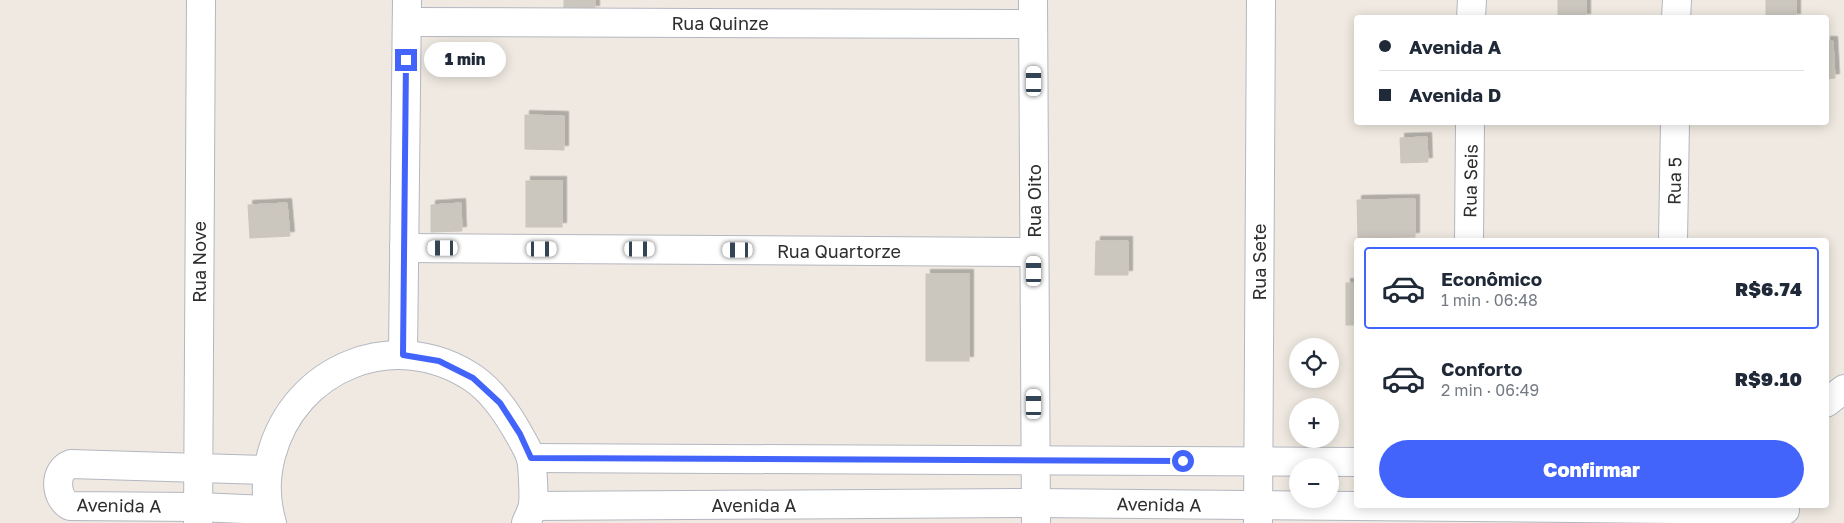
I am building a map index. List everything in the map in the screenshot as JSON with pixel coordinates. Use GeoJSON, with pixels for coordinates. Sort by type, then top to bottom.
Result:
{"type":"FeatureCollection","features":[{"type":"Feature","properties":{"kind":"street","name":"Rua Nove"},"geometry":{"type":"LineString","coordinates":[[198,515],[201,0]]}},
{"type":"Feature","properties":{"kind":"street","name":"Rua Sete"},"geometry":{"type":"LineString","coordinates":[[1258,514],[1260,0]]}},
{"type":"Feature","properties":{"kind":"street"},"geometry":{"type":"LineString","coordinates":[[1471,15],[1472,0]]}},
{"type":"Feature","properties":{"kind":"street"},"geometry":{"type":"LineString","coordinates":[[1676,15],[1677,0]]}},
{"type":"Feature","properties":{"kind":"street"},"geometry":{"type":"LineString","coordinates":[[403,355],[407,11]]}},
{"type":"Feature","properties":{"kind":"street","name":"Rua Quinze"},"geometry":{"type":"LineString","coordinates":[[407,11],[1033,12]]}},
{"type":"Feature","properties":{"kind":"street","name":"Rua Oito"},"geometry":{"type":"LineString","coordinates":[[1033,12],[1036,513]]}},
{"type":"Feature","properties":{"kind":"street","name":"Rua Seis"},"geometry":{"type":"LineString","coordinates":[[1469,238],[1470,125]]}},
{"type":"Feature","properties":{"kind":"street","name":"Rua 5"},"geometry":{"type":"LineString","coordinates":[[1673,238],[1675,125]]}},
{"type":"Feature","properties":{"kind":"street","name":"Rua Quartorze"},"geometry":{"type":"LineString","coordinates":[[404,248],[1034,252]]}},
{"type":"Feature","properties":{"kind":"street","name":"Avenida A"},"geometry":{"type":"LineString","coordinates":[[267,470],[71,464],[60,471],[58,490],[64,503],[70,506],[198,515],[270,516],[266,490],[267,470],[275,439],[291,410],[313,386],[340,368],[370,357],[403,355],[439,361],[473,378],[500,403],[520,434],[531,458],[529,515],[1467,512],[1787,513]]}},
{"type":"Feature","properties":{"kind":"street"},"geometry":{"type":"LineString","coordinates":[[1829,401],[1844,389]]}},
{"type":"Feature","properties":{"kind":"street"},"geometry":{"type":"LineString","coordinates":[[531,458],[1354,462]]}},
{"type":"Feature","properties":{"kind":"building"},"geometry":{"type":"Polygon","coordinates":[[[564,0],[595,0],[595,10],[564,10],[564,0]]]}},
{"type":"Feature","properties":{"kind":"building"},"geometry":{"type":"Polygon","coordinates":[[[1558,0],[1586,0],[1586,15],[1558,15],[1558,0]]]}},
{"type":"Feature","properties":{"kind":"building"},"geometry":{"type":"Polygon","coordinates":[[[1766,0],[1796,0],[1796,15],[1766,15],[1766,0]]]}},
{"type":"Feature","properties":{"kind":"building"},"geometry":{"type":"Polygon","coordinates":[[[1829,41],[1833,41],[1835,78],[1829,79],[1829,41]]]}},
{"type":"Feature","properties":{"kind":"building"},"geometry":{"type":"Polygon","coordinates":[[[525,115],[564,116],[564,150],[525,149],[525,115]]]}},
{"type":"Feature","properties":{"kind":"building"},"geometry":{"type":"Polygon","coordinates":[[[1427,137],[1428,162],[1401,163],[1400,138],[1427,137]]]}},
{"type":"Feature","properties":{"kind":"building"},"geometry":{"type":"Polygon","coordinates":[[[526,181],[562,181],[562,227],[526,227],[526,181]]]}},
{"type":"Feature","properties":{"kind":"building"},"geometry":{"type":"Polygon","coordinates":[[[1415,199],[1415,237],[1358,238],[1357,200],[1415,199]]]}},
{"type":"Feature","properties":{"kind":"building"},"geometry":{"type":"Polygon","coordinates":[[[287,203],[290,236],[250,238],[248,205],[287,203]]]}},
{"type":"Feature","properties":{"kind":"building"},"geometry":{"type":"Polygon","coordinates":[[[461,203],[462,231],[431,232],[431,205],[461,203]]]}},
{"type":"Feature","properties":{"kind":"building"},"geometry":{"type":"Polygon","coordinates":[[[1096,241],[1128,241],[1128,275],[1095,275],[1096,241]]]}},
{"type":"Feature","properties":{"kind":"building"},"geometry":{"type":"Polygon","coordinates":[[[926,274],[969,274],[969,361],[926,361],[926,274]]]}},
{"type":"Feature","properties":{"kind":"building"},"geometry":{"type":"Polygon","coordinates":[[[1346,283],[1354,283],[1354,325],[1346,325],[1346,283]]]}},
{"type":"Feature","properties":{"kind":"route"},"geometry":{"type":"LineString","coordinates":[[406,60],[403,355],[439,361],[473,378],[500,403],[520,434],[531,458],[1183,461]]}}]}
